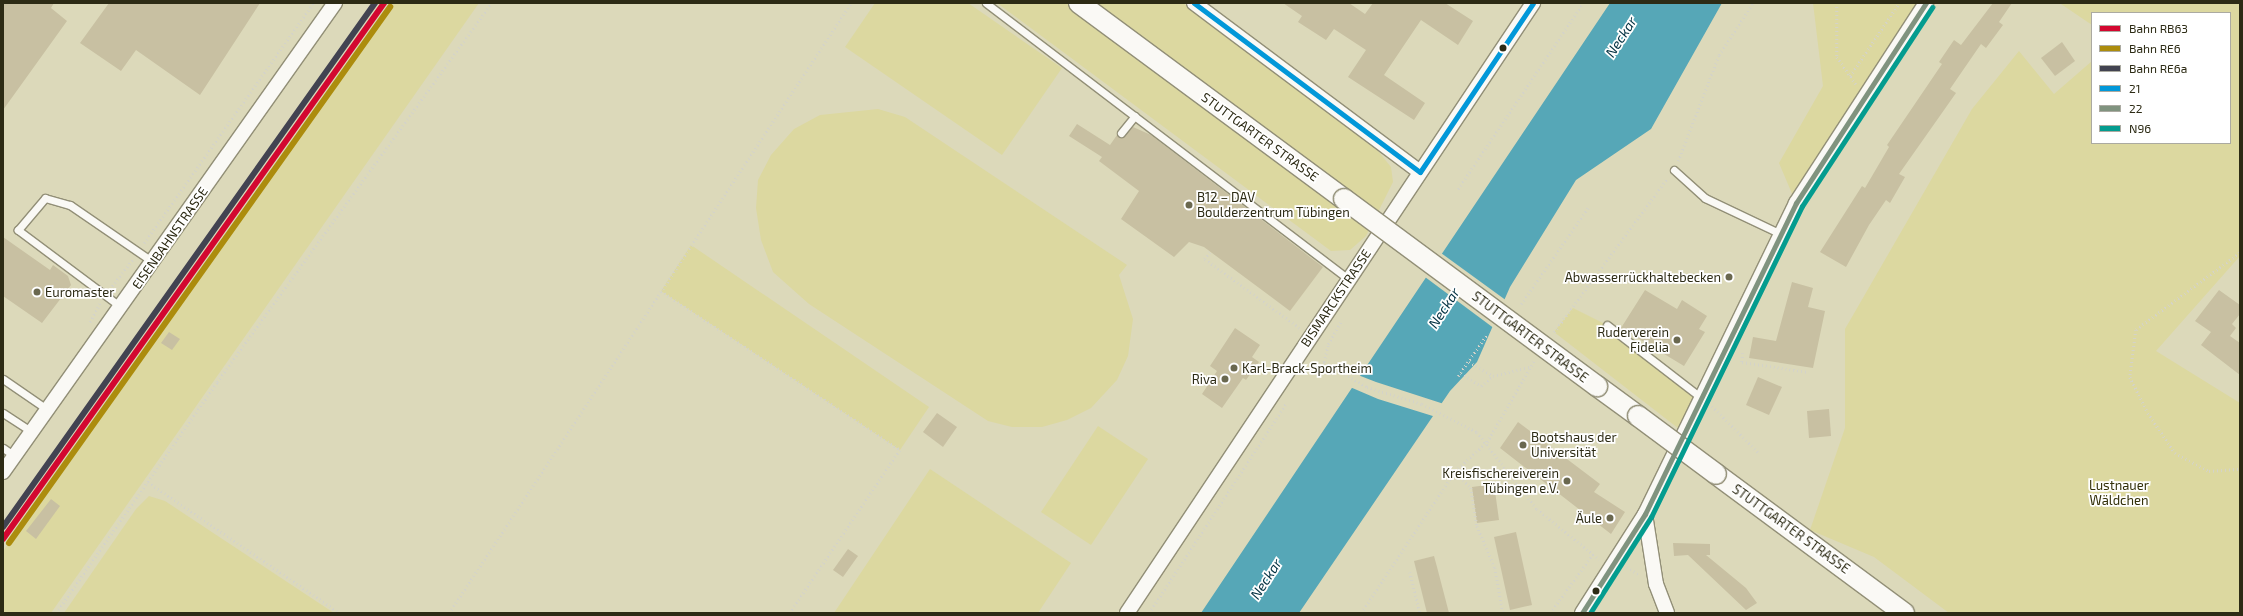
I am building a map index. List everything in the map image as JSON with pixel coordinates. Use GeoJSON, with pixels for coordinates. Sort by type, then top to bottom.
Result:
{"type":"FeatureCollection","features":[{"type":"Feature","properties":{"kind":"main road","name":"STUTTGARTER STRASSE"},"geometry":{"type":"LineString","coordinates":[[1079,3],[1904,613]]}},
{"type":"Feature","properties":{"kind":"street","name":"EISENBAHNSTRASSE"},"geometry":{"type":"LineString","coordinates":[[3,472],[335,3]]}},
{"type":"Feature","properties":{"kind":"street"},"geometry":{"type":"LineString","coordinates":[[1194,3],[1420,172]]}},
{"type":"Feature","properties":{"kind":"street","name":"BISMARCKSTRASSE"},"geometry":{"type":"LineString","coordinates":[[1127,613],[1310,335],[1533,3]]}},
{"type":"Feature","properties":{"kind":"street"},"geometry":{"type":"LineString","coordinates":[[1582,613],[1614,566],[1645,514],[1779,233],[1926,3]]}},
{"type":"Feature","properties":{"kind":"street"},"geometry":{"type":"LineString","coordinates":[[1645,514],[1656,584],[1667,613]]}},
{"type":"Feature","properties":{"kind":"lane"},"geometry":{"type":"LineString","coordinates":[[986,3],[1348,279]]}},
{"type":"Feature","properties":{"kind":"lane"},"geometry":{"type":"LineString","coordinates":[[1121,133],[1135,116]]}},
{"type":"Feature","properties":{"kind":"lane"},"geometry":{"type":"LineString","coordinates":[[1674,170],[1705,198],[1779,233]]}},
{"type":"Feature","properties":{"kind":"lane"},"geometry":{"type":"LineString","coordinates":[[121,307],[18,230],[45,198],[70,205],[153,262]]}},
{"type":"Feature","properties":{"kind":"lane"},"geometry":{"type":"LineString","coordinates":[[1607,325],[1700,397]]}},
{"type":"Feature","properties":{"kind":"lane"},"geometry":{"type":"LineString","coordinates":[[3,379],[48,410]]}},
{"type":"Feature","properties":{"kind":"lane"},"geometry":{"type":"LineString","coordinates":[[3,413],[32,432]]}},
{"type":"Feature","properties":{"kind":"lane"},"geometry":{"type":"LineString","coordinates":[[3,448],[15,456]]}},
{"type":"Feature","properties":{"kind":"path"},"geometry":{"type":"LineString","coordinates":[[56,613],[490,3]]}},
{"type":"Feature","properties":{"kind":"path"},"geometry":{"type":"LineString","coordinates":[[449,613],[851,3]]}},
{"type":"Feature","properties":{"kind":"path"},"geometry":{"type":"LineString","coordinates":[[1458,189],[1583,3]]}},
{"type":"Feature","properties":{"kind":"path"},"geometry":{"type":"LineString","coordinates":[[1550,338],[1674,170],[1719,55],[1753,3]]}},
{"type":"Feature","properties":{"kind":"path"},"geometry":{"type":"LineString","coordinates":[[1837,3],[1837,58],[1865,98]]}},
{"type":"Feature","properties":{"kind":"path"},"geometry":{"type":"LineString","coordinates":[[1850,76],[1898,3]]}},
{"type":"Feature","properties":{"kind":"path"},"geometry":{"type":"LineString","coordinates":[[1521,304],[1588,208]]}},
{"type":"Feature","properties":{"kind":"path"},"geometry":{"type":"LineString","coordinates":[[1210,252],[1205,259],[1310,335]]}},
{"type":"Feature","properties":{"kind":"path"},"geometry":{"type":"LineString","coordinates":[[2240,253],[2136,330],[2130,376],[2148,413],[2176,453],[2209,471],[2240,469]]}},
{"type":"Feature","properties":{"kind":"path"},"geometry":{"type":"LineString","coordinates":[[661,291],[900,450],[790,613]]}},
{"type":"Feature","properties":{"kind":"path"},"geometry":{"type":"LineString","coordinates":[[1458,376],[1488,334]]}},
{"type":"Feature","properties":{"kind":"path"},"geometry":{"type":"LineString","coordinates":[[1743,353],[1742,362],[1808,372]]}},
{"type":"Feature","properties":{"kind":"path"},"geometry":{"type":"LineString","coordinates":[[1361,613],[1455,471],[1487,442],[1538,355]]}},
{"type":"Feature","properties":{"kind":"path"},"geometry":{"type":"LineString","coordinates":[[1302,377],[1325,362],[1367,387],[1422,404],[1477,432],[1487,442],[1537,509],[1593,554],[1614,566],[1656,584]]}},
{"type":"Feature","properties":{"kind":"path"},"geometry":{"type":"LineString","coordinates":[[1469,362],[1493,376]]}},
{"type":"Feature","properties":{"kind":"path"},"geometry":{"type":"LineString","coordinates":[[1461,373],[1481,386],[1493,376],[1530,367]]}},
{"type":"Feature","properties":{"kind":"path"},"geometry":{"type":"LineString","coordinates":[[1700,397],[1724,416],[1758,452]]}},
{"type":"Feature","properties":{"kind":"path"},"geometry":{"type":"LineString","coordinates":[[1149,613],[1287,401]]}},
{"type":"Feature","properties":{"kind":"path"},"geometry":{"type":"LineString","coordinates":[[1455,471],[1471,488],[1476,526],[1495,568],[1503,613]]}},
{"type":"Feature","properties":{"kind":"path"},"geometry":{"type":"LineString","coordinates":[[148,482],[340,613]]}},
{"type":"Feature","properties":{"kind":"path"},"geometry":{"type":"LineString","coordinates":[[1550,613],[1593,554]]}},
{"type":"Feature","properties":{"kind":"path"},"geometry":{"type":"LineString","coordinates":[[1410,572],[1420,613]]}},
{"type":"Feature","properties":{"kind":"green space"},"geometry":{"type":"Polygon","coordinates":[[[394,3],[479,3],[51,613],[3,613],[3,551],[394,3]]]}},
{"type":"Feature","properties":{"kind":"green space"},"geometry":{"type":"Polygon","coordinates":[[[875,3],[968,3],[1062,68],[1002,155],[845,47],[875,3]]]}},
{"type":"Feature","properties":{"kind":"green space"},"geometry":{"type":"Polygon","coordinates":[[[997,3],[1183,3],[1378,151],[1391,167],[1393,182],[1366,236],[1350,250],[1331,251],[997,3]]]}},
{"type":"Feature","properties":{"kind":"green space"},"geometry":{"type":"Polygon","coordinates":[[[1813,3],[1926,3],[1796,203],[1779,163],[1823,86],[1813,3]]]}},
{"type":"Feature","properties":{"kind":"green space","name":"Lustnauer Wäldchen"},"geometry":{"type":"Polygon","coordinates":[[[2240,3],[2240,256],[2156,351],[2240,403],[2240,613],[1949,613],[1874,557],[1810,530],[1845,428],[1845,329],[1972,109],[2019,51],[2054,94],[2091,62],[2091,144],[2231,144],[2231,12],[2091,12],[2091,24],[2061,4],[2240,3]]]}},
{"type":"Feature","properties":{"kind":"green space"},"geometry":{"type":"Polygon","coordinates":[[[878,109],[905,117],[1127,265],[1119,275],[1133,319],[1128,356],[1117,380],[1091,408],[1067,420],[1042,427],[1012,427],[988,421],[809,304],[773,272],[761,240],[756,208],[758,180],[771,155],[794,129],[820,115],[878,109]]]}},
{"type":"Feature","properties":{"kind":"green space"},"geometry":{"type":"Polygon","coordinates":[[[691,245],[929,407],[900,450],[661,291],[691,245]]]}},
{"type":"Feature","properties":{"kind":"green space"},"geometry":{"type":"Polygon","coordinates":[[[1573,308],[1607,325],[1700,397],[1683,432],[1554,332],[1573,308]]]}},
{"type":"Feature","properties":{"kind":"green space"},"geometry":{"type":"Polygon","coordinates":[[[1098,426],[1148,459],[1091,545],[1041,512],[1098,426]]]}},
{"type":"Feature","properties":{"kind":"green space"},"geometry":{"type":"Polygon","coordinates":[[[930,469],[1071,563],[1038,613],[834,613],[930,469]]]}},
{"type":"Feature","properties":{"kind":"green space"},"geometry":{"type":"Polygon","coordinates":[[[149,496],[165,501],[334,613],[64,613],[136,509],[149,496]]]}},
{"type":"Feature","properties":{"kind":"water","name":"Neckar"},"geometry":{"type":"Polygon","coordinates":[[[1610,3],[1722,3],[1651,129],[1576,180],[1510,287],[1477,362],[1450,391],[1299,613],[1201,613],[1610,3]]]}},
{"type":"Feature","properties":{"kind":"pier"},"geometry":{"type":"Polygon","coordinates":[[[1441,253],[1507,301],[1495,329],[1425,277],[1441,253]]]}},
{"type":"Feature","properties":{"kind":"pier"},"geometry":{"type":"Polygon","coordinates":[[[1358,375],[1444,404],[1436,417],[1378,399],[1350,387],[1358,375]]]}},
{"type":"Feature","properties":{"kind":"building"},"geometry":{"type":"Polygon","coordinates":[[[3,3],[54,3],[51,8],[67,21],[3,110],[3,3]]]}},
{"type":"Feature","properties":{"kind":"building"},"geometry":{"type":"Polygon","coordinates":[[[109,3],[260,3],[200,95],[136,50],[121,71],[80,43],[109,3]]]}},
{"type":"Feature","properties":{"kind":"building"},"geometry":{"type":"Polygon","coordinates":[[[1283,3],[1349,3],[1365,14],[1373,3],[1445,3],[1473,21],[1458,45],[1421,20],[1384,75],[1425,103],[1414,120],[1348,77],[1366,50],[1334,29],[1326,40],[1298,22],[1302,16],[1283,3]]]}},
{"type":"Feature","properties":{"kind":"building"},"geometry":{"type":"Polygon","coordinates":[[[1993,3],[2012,3],[1999,22],[2003,25],[1986,48],[1981,44],[1950,89],[1956,93],[1899,174],[1905,177],[1890,203],[1886,200],[1869,225],[1846,267],[1820,252],[1862,186],[1865,188],[1889,147],[1887,145],[1942,64],[1939,62],[1954,40],[1961,45],[1993,3]]]}},
{"type":"Feature","properties":{"kind":"building"},"geometry":{"type":"Polygon","coordinates":[[[2062,42],[2075,61],[2055,76],[2041,58],[2062,42]]]}},
{"type":"Feature","properties":{"kind":"building","name":"B12 – DAV Boulderzentrum Tübingen"},"geometry":{"type":"Polygon","coordinates":[[[1077,124],[1110,145],[1117,135],[1123,138],[1133,127],[1151,135],[1323,267],[1290,311],[1204,247],[1189,242],[1174,257],[1121,219],[1139,191],[1099,161],[1102,157],[1069,136],[1077,124]]]}},
{"type":"Feature","properties":{"kind":"building"},"geometry":{"type":"Polygon","coordinates":[[[3,237],[50,270],[53,265],[68,276],[71,285],[42,323],[3,296],[3,237]]]}},
{"type":"Feature","properties":{"kind":"building"},"geometry":{"type":"Polygon","coordinates":[[[1792,282],[1813,288],[1808,307],[1825,311],[1813,368],[1749,358],[1753,337],[1776,341],[1792,282]]]}},
{"type":"Feature","properties":{"kind":"building"},"geometry":{"type":"Polygon","coordinates":[[[1645,290],[1677,309],[1682,300],[1707,316],[1699,329],[1705,332],[1684,366],[1621,328],[1645,290]]]}},
{"type":"Feature","properties":{"kind":"building"},"geometry":{"type":"Polygon","coordinates":[[[2219,290],[2240,305],[2240,314],[2232,324],[2236,328],[2230,336],[2240,343],[2240,375],[2201,345],[2211,332],[2195,321],[2219,290]]]}},
{"type":"Feature","properties":{"kind":"building","name":"Karl-Brack-Sportheim"},"geometry":{"type":"Polygon","coordinates":[[[1235,328],[1260,345],[1252,357],[1259,362],[1246,380],[1243,378],[1222,408],[1202,394],[1217,371],[1210,366],[1235,328]]]}},
{"type":"Feature","properties":{"kind":"building"},"geometry":{"type":"Polygon","coordinates":[[[169,332],[180,339],[172,350],[161,343],[169,332]]]}},
{"type":"Feature","properties":{"kind":"building"},"geometry":{"type":"Polygon","coordinates":[[[1758,377],[1782,387],[1769,415],[1746,405],[1758,377]]]}},
{"type":"Feature","properties":{"kind":"building"},"geometry":{"type":"Polygon","coordinates":[[[1829,409],[1831,436],[1809,438],[1807,411],[1829,409]]]}},
{"type":"Feature","properties":{"kind":"building"},"geometry":{"type":"Polygon","coordinates":[[[937,413],[957,427],[943,447],[923,432],[937,413]]]}},
{"type":"Feature","properties":{"kind":"building"},"geometry":{"type":"Polygon","coordinates":[[[1518,422],[1600,484],[1594,492],[1625,512],[1611,534],[1500,448],[1518,422]]]}},
{"type":"Feature","properties":{"kind":"building"},"geometry":{"type":"Polygon","coordinates":[[[1494,484],[1499,520],[1477,523],[1472,487],[1494,484]]]}},
{"type":"Feature","properties":{"kind":"building"},"geometry":{"type":"Polygon","coordinates":[[[51,499],[60,506],[36,539],[26,531],[51,499]]]}},
{"type":"Feature","properties":{"kind":"building"},"geometry":{"type":"Polygon","coordinates":[[[1516,532],[1532,605],[1510,610],[1494,537],[1516,532]]]}},
{"type":"Feature","properties":{"kind":"building"},"geometry":{"type":"Polygon","coordinates":[[[1673,543],[1710,544],[1710,555],[1706,555],[1746,588],[1757,603],[1746,610],[1688,555],[1674,556],[1673,543]]]}},
{"type":"Feature","properties":{"kind":"building"},"geometry":{"type":"Polygon","coordinates":[[[848,549],[858,556],[843,577],[833,570],[848,549]]]}},
{"type":"Feature","properties":{"kind":"building"},"geometry":{"type":"Polygon","coordinates":[[[1434,556],[1449,613],[1427,613],[1414,561],[1434,556]]]}},
{"type":"Feature","properties":{"kind":"rail line","name":"RE6a"},"geometry":{"type":"LineString","coordinates":[[3,527],[375,3]]}},
{"type":"Feature","properties":{"kind":"rail line","name":"RB63"},"geometry":{"type":"LineString","coordinates":[[3,539],[384,3]]}},
{"type":"Feature","properties":{"kind":"rail line","name":"RE6"},"geometry":{"type":"LineString","coordinates":[[9,543],[390,7]]}},
{"type":"Feature","properties":{"kind":"transit line","name":"21"},"geometry":{"type":"LineString","coordinates":[[1194,3],[1420,172]]}},
{"type":"Feature","properties":{"kind":"transit line","name":"21"},"geometry":{"type":"LineString","coordinates":[[1420,172],[1533,3]]}},
{"type":"Feature","properties":{"kind":"transit line","name":"22"},"geometry":{"type":"LineString","coordinates":[[1582,613],[1645,514],[1796,203],[1926,3]]}},
{"type":"Feature","properties":{"kind":"transit line","name":"N96"},"geometry":{"type":"LineString","coordinates":[[1590,613],[1651,517],[1802,206],[1932,7]]}},
{"type":"Feature","properties":{"kind":"place","name":"B12 – DAV Boulderzentrum Tübingen"},"geometry":{"type":"Point","coordinates":[1189,205]}},
{"type":"Feature","properties":{"kind":"place","name":"Abwasserrückhaltebecken"},"geometry":{"type":"Point","coordinates":[1729,277]}},
{"type":"Feature","properties":{"kind":"place","name":"Euromaster"},"geometry":{"type":"Point","coordinates":[37,292]}},
{"type":"Feature","properties":{"kind":"place","name":"Ruderverein Fidelia"},"geometry":{"type":"Point","coordinates":[1677,340]}},
{"type":"Feature","properties":{"kind":"place","name":"Karl-Brack-Sportheim"},"geometry":{"type":"Point","coordinates":[1234,368]}},
{"type":"Feature","properties":{"kind":"place","name":"Riva"},"geometry":{"type":"Point","coordinates":[1225,379]}},
{"type":"Feature","properties":{"kind":"place","name":"Bootshaus der Universität"},"geometry":{"type":"Point","coordinates":[1523,445]}},
{"type":"Feature","properties":{"kind":"place","name":"Kreisfischereiverein Tübingen e.V."},"geometry":{"type":"Point","coordinates":[1567,481]}},
{"type":"Feature","properties":{"kind":"place","name":"Äule"},"geometry":{"type":"Point","coordinates":[1610,518]}}]}
